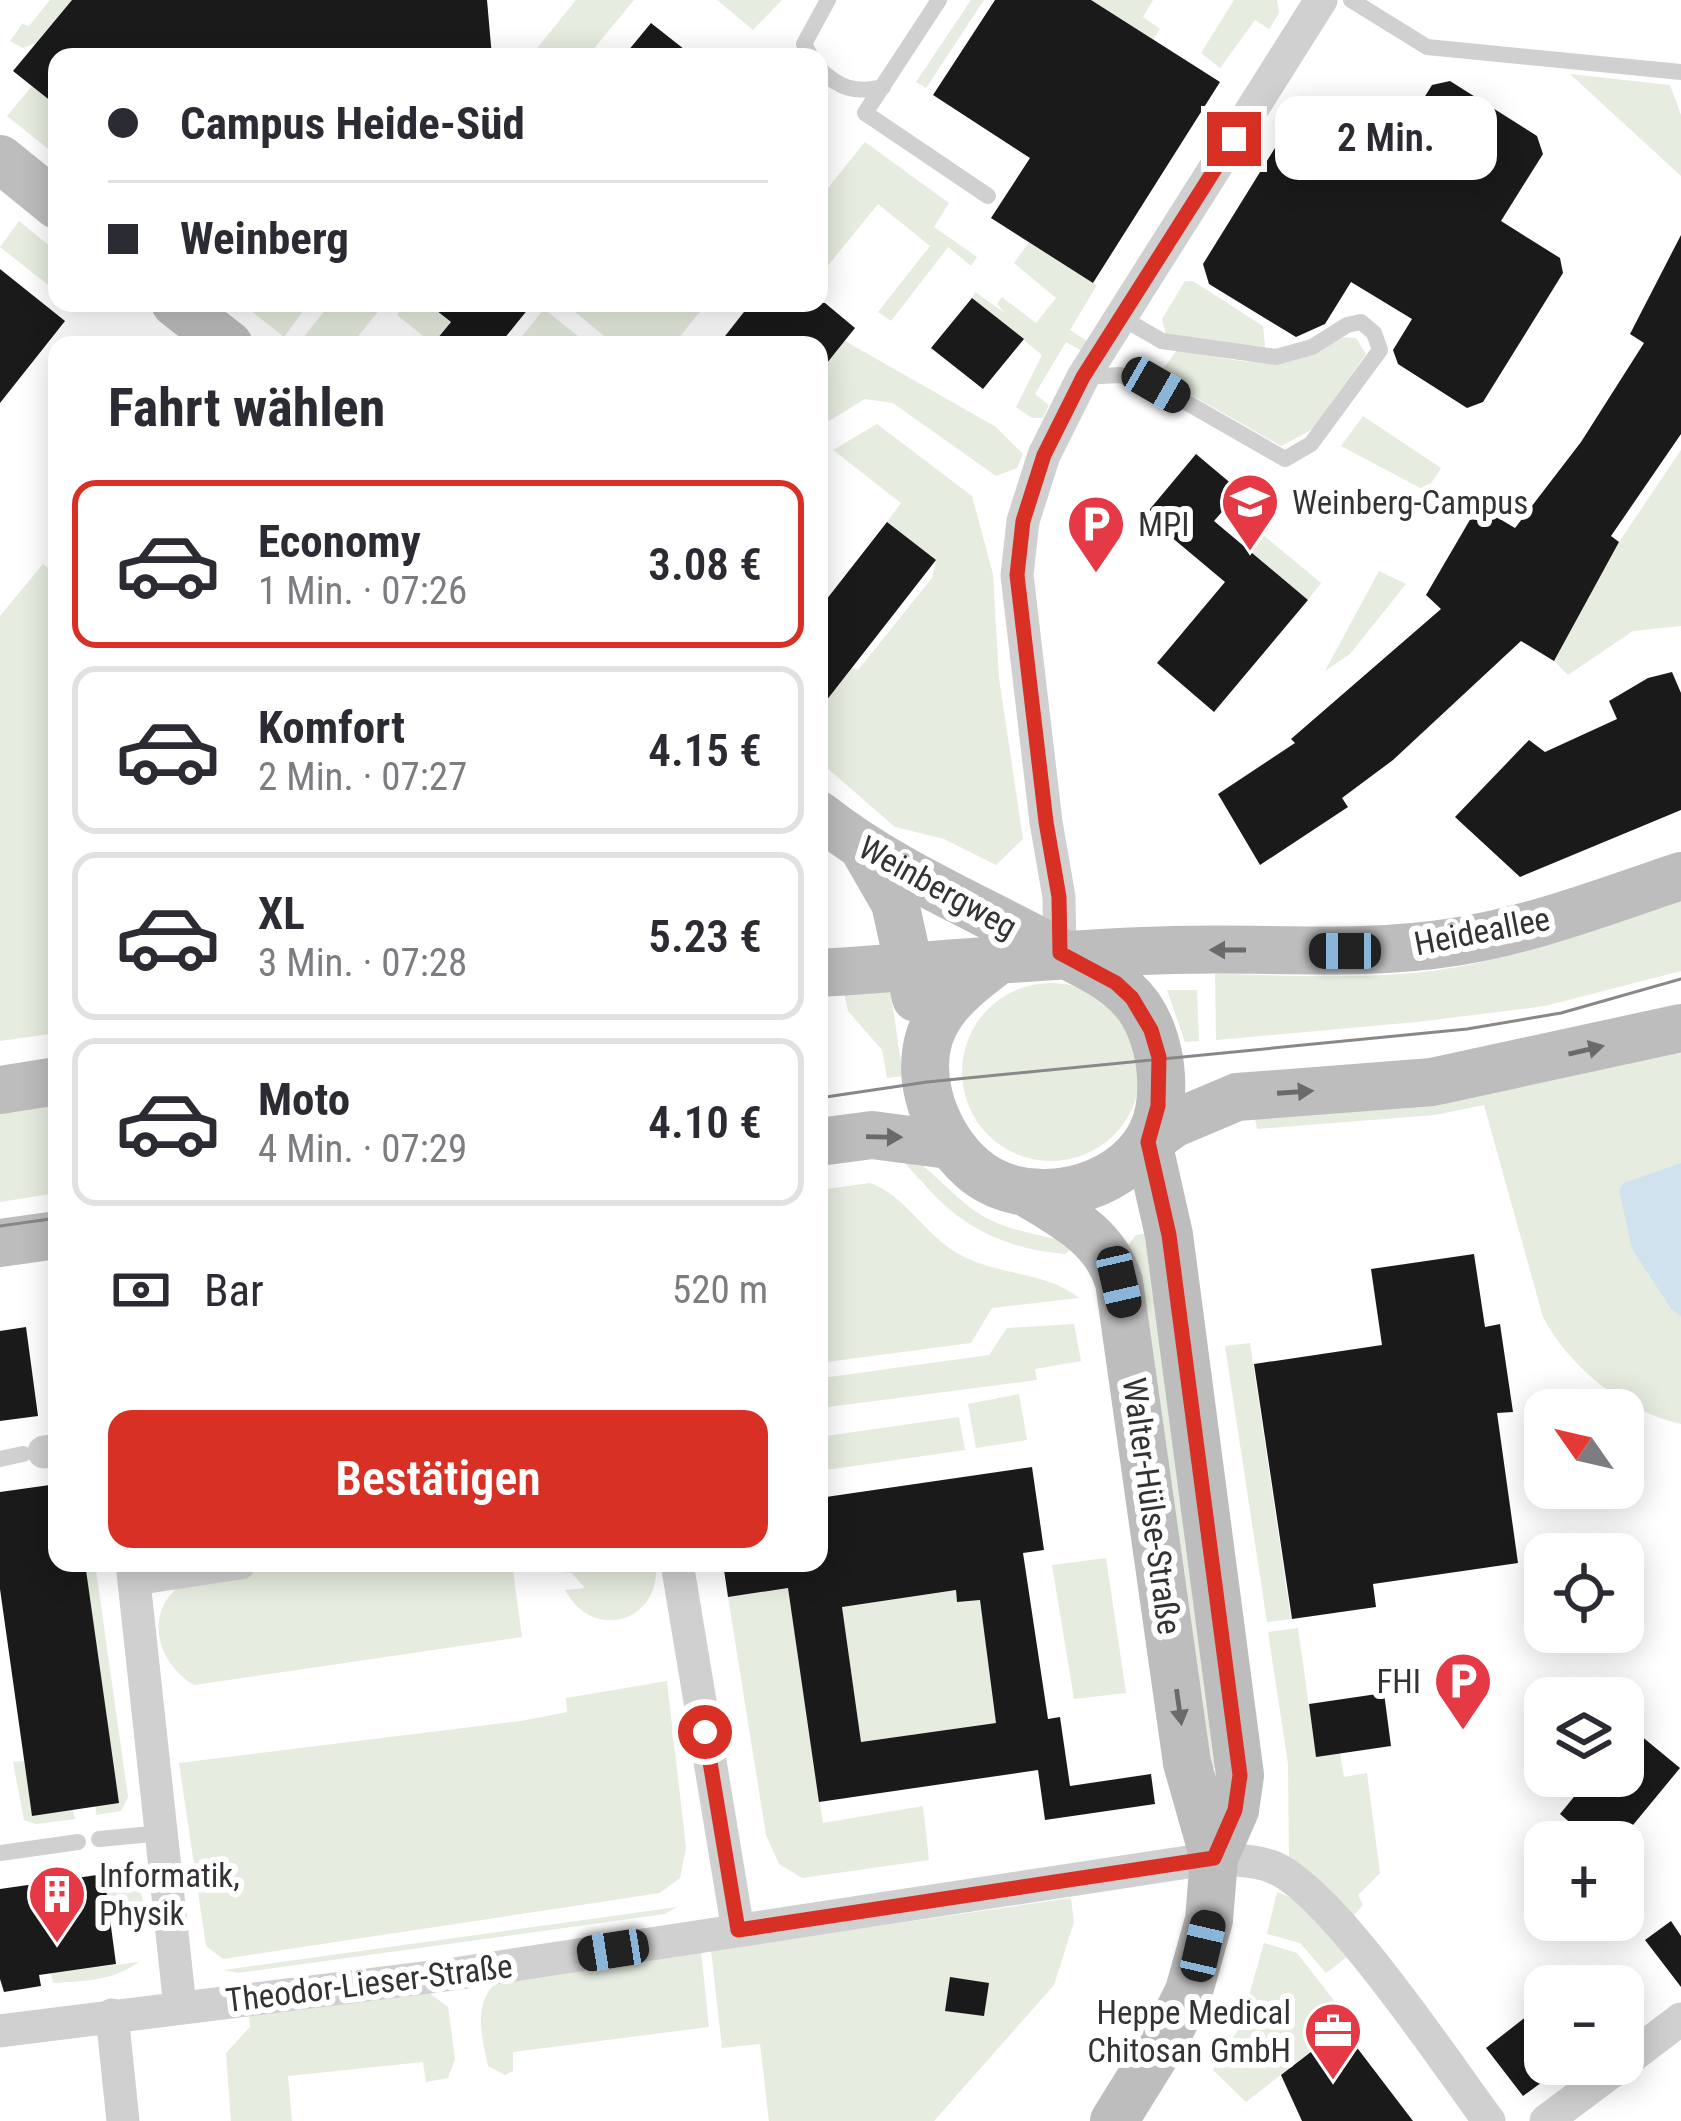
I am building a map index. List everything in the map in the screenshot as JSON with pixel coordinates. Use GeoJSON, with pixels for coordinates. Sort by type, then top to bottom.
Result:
{"type":"FeatureCollection","features":[{"type":"Feature","properties":{"kind":"street"},"geometry":{"type":"LineString","coordinates":[[1060,953],[1059,897],[1017,575],[1023,521],[1044,455],[1083,377],[1321,0]]}},
{"type":"Feature","properties":{"kind":"street"},"geometry":{"type":"LineString","coordinates":[[0,159],[48,198]]}},
{"type":"Feature","properties":{"kind":"street"},"geometry":{"type":"LineString","coordinates":[[187,312],[217,336]]}},
{"type":"Feature","properties":{"kind":"street","name":"Weinbergweg"},"geometry":{"type":"LineString","coordinates":[[828,822],[865,851],[1060,953]]}},
{"type":"Feature","properties":{"kind":"street"},"geometry":{"type":"LineString","coordinates":[[865,851],[895,903],[911,966],[929,1094],[950,1144],[980,1176],[1010,1190],[1028,1193],[1088,1185],[1124,1167],[1148,1142],[1190,1116],[1237,1097],[1451,1078],[1681,1028]]}},
{"type":"Feature","properties":{"kind":"street","name":"Heideallee"},"geometry":{"type":"LineString","coordinates":[[1060,953],[1345,951],[1448,943],[1533,924],[1681,876]]}},
{"type":"Feature","properties":{"kind":"street"},"geometry":{"type":"LineString","coordinates":[[828,972],[911,966],[980,975],[1060,953],[1116,983],[1143,1012],[1159,1057],[1160,1087],[1148,1142]]}},
{"type":"Feature","properties":{"kind":"street"},"geometry":{"type":"LineString","coordinates":[[925,1051],[940,1014],[980,975]]}},
{"type":"Feature","properties":{"kind":"street"},"geometry":{"type":"LineString","coordinates":[[0,1090],[48,1082]]}},
{"type":"Feature","properties":{"kind":"street"},"geometry":{"type":"LineString","coordinates":[[828,1141],[872,1136],[950,1144]]}},
{"type":"Feature","properties":{"kind":"street","name":"Walter-Hülse-Straße"},"geometry":{"type":"LineString","coordinates":[[1114,2121],[1168,2035],[1189,1990],[1209,1920],[1214,1858],[1235,1810],[1240,1775],[1172,1255],[1148,1142]]}},
{"type":"Feature","properties":{"kind":"street","name":"Walter-Hülse-Straße"},"geometry":{"type":"LineString","coordinates":[[1028,1193],[1093,1238],[1105,1251],[1119,1282],[1187,1763],[1214,1858]]}},
{"type":"Feature","properties":{"kind":"street"},"geometry":{"type":"LineString","coordinates":[[0,1243],[48,1236]]}},
{"type":"Feature","properties":{"kind":"street"},"geometry":{"type":"LineString","coordinates":[[133,1572],[180,2007]]}},
{"type":"Feature","properties":{"kind":"street"},"geometry":{"type":"LineString","coordinates":[[678,1572],[738,1930]]}},
{"type":"Feature","properties":{"kind":"street","name":"Theodor-Lieser-Straße"},"geometry":{"type":"LineString","coordinates":[[0,2031],[454,1974],[1214,1858],[1271,1866],[1310,1890],[1351,1937],[1489,2121]]}},
{"type":"Feature","properties":{"kind":"street"},"geometry":{"type":"LineString","coordinates":[[112,2015],[123,2121]]}},
{"type":"Feature","properties":{"kind":"street"},"geometry":{"type":"LineString","coordinates":[[1644,2047],[1681,2019]]}},
{"type":"Feature","properties":{"kind":"street"},"geometry":{"type":"LineString","coordinates":[[1546,2121],[1594,2085]]}},
{"type":"Feature","properties":{"kind":"lane"},"geometry":{"type":"LineString","coordinates":[[806,48],[804,44],[828,0]]}},
{"type":"Feature","properties":{"kind":"lane"},"geometry":{"type":"LineString","coordinates":[[939,0],[865,112],[988,196]]}},
{"type":"Feature","properties":{"kind":"lane"},"geometry":{"type":"LineString","coordinates":[[1351,0],[1427,47],[1681,72]]}},
{"type":"Feature","properties":{"kind":"lane"},"geometry":{"type":"LineString","coordinates":[[828,78],[839,88],[859,92],[884,87]]}},
{"type":"Feature","properties":{"kind":"lane"},"geometry":{"type":"LineString","coordinates":[[1083,377],[1119,375],[1156,385],[1285,459],[1311,444],[1380,350],[1374,333],[1361,322],[1347,325],[1312,347],[1276,357],[1162,341],[1122,318]]}},
{"type":"Feature","properties":{"kind":"lane"},"geometry":{"type":"LineString","coordinates":[[0,1459],[42,1452]]}},
{"type":"Feature","properties":{"kind":"lane"},"geometry":{"type":"LineString","coordinates":[[99,1839],[162,1833]]}},
{"type":"Feature","properties":{"kind":"lane"},"geometry":{"type":"LineString","coordinates":[[0,1853],[78,1842]]}},
{"type":"Feature","properties":{"kind":"shaded area"},"geometry":{"type":"Polygon","coordinates":[[[50,0],[72,0],[36,43],[23,48],[10,41],[22,24],[29,26],[50,0]]]}},
{"type":"Feature","properties":{"kind":"shaded area"},"geometry":{"type":"Polygon","coordinates":[[[576,0],[634,0],[594,48],[537,48],[576,0]]]}},
{"type":"Feature","properties":{"kind":"shaded area"},"geometry":{"type":"Polygon","coordinates":[[[717,0],[782,0],[753,30],[717,0]]]}},
{"type":"Feature","properties":{"kind":"shaded area"},"geometry":{"type":"Polygon","coordinates":[[[971,0],[984,0],[926,88],[916,82],[971,0]]]}},
{"type":"Feature","properties":{"kind":"shaded area"},"geometry":{"type":"Polygon","coordinates":[[[1091,0],[1153,0],[1143,17],[1160,29],[1153,39],[1119,18],[1051,62],[1091,0]]]}},
{"type":"Feature","properties":{"kind":"shaded area"},"geometry":{"type":"Polygon","coordinates":[[[1234,0],[1277,0],[1279,13],[1269,29],[1255,20],[1220,68],[1201,53],[1234,0]]]}},
{"type":"Feature","properties":{"kind":"shaded area"},"geometry":{"type":"Polygon","coordinates":[[[1570,74],[1670,85],[1681,115],[1681,176],[1570,74]]]}},
{"type":"Feature","properties":{"kind":"shaded area"},"geometry":{"type":"Polygon","coordinates":[[[32,86],[48,99],[48,149],[7,116],[32,86]]]}},
{"type":"Feature","properties":{"kind":"shaded area"},"geometry":{"type":"Polygon","coordinates":[[[865,142],[949,203],[934,227],[977,257],[971,266],[948,247],[891,321],[878,312],[930,246],[878,204],[828,266],[828,188],[865,142]]]}},
{"type":"Feature","properties":{"kind":"shaded area"},"geometry":{"type":"Polygon","coordinates":[[[19,221],[48,245],[48,285],[0,247],[19,221]]]}},
{"type":"Feature","properties":{"kind":"shaded area"},"geometry":{"type":"Polygon","coordinates":[[[1029,242],[1097,285],[1070,330],[1090,343],[1084,352],[1066,342],[1035,394],[1049,405],[1043,418],[1032,418],[1016,407],[1042,355],[972,298],[975,292],[1005,313],[997,304],[1002,297],[1036,323],[1056,298],[1014,263],[1029,242]]]}},
{"type":"Feature","properties":{"kind":"shaded area"},"geometry":{"type":"Polygon","coordinates":[[[1185,281],[1193,281],[1263,326],[1265,347],[1166,335],[1162,319],[1185,281]]]}},
{"type":"Feature","properties":{"kind":"shaded area"},"geometry":{"type":"Polygon","coordinates":[[[253,312],[302,312],[283,336],[253,312]]]}},
{"type":"Feature","properties":{"kind":"shaded area"},"geometry":{"type":"Polygon","coordinates":[[[324,312],[378,312],[358,336],[304,336],[324,312]]]}},
{"type":"Feature","properties":{"kind":"shaded area"},"geometry":{"type":"Polygon","coordinates":[[[438,312],[450,322],[439,336],[423,336],[397,315],[438,312]]]}},
{"type":"Feature","properties":{"kind":"shaded area"},"geometry":{"type":"Polygon","coordinates":[[[542,312],[548,312],[578,336],[522,336],[542,312]]]}},
{"type":"Feature","properties":{"kind":"shaded area"},"geometry":{"type":"Polygon","coordinates":[[[575,312],[700,312],[680,336],[604,336],[575,312]]]}},
{"type":"Feature","properties":{"kind":"shaded area"},"geometry":{"type":"Polygon","coordinates":[[[1337,337],[1356,338],[1366,354],[1313,429],[1281,446],[1158,376],[1177,350],[1241,361],[1278,361],[1337,337]]]}},
{"type":"Feature","properties":{"kind":"shaded area"},"geometry":{"type":"Polygon","coordinates":[[[845,341],[996,427],[1023,454],[1017,468],[996,476],[893,403],[865,399],[828,422],[828,362],[845,341]]]}},
{"type":"Feature","properties":{"kind":"shaded area"},"geometry":{"type":"Polygon","coordinates":[[[1363,416],[1441,468],[1426,491],[1341,446],[1363,416]]]}},
{"type":"Feature","properties":{"kind":"shaded area"},"geometry":{"type":"Polygon","coordinates":[[[877,424],[972,496],[993,574],[999,678],[1023,839],[996,865],[944,839],[895,827],[828,769],[828,699],[852,668],[858,670],[932,578],[936,561],[887,522],[901,503],[833,450],[877,424]]]}},
{"type":"Feature","properties":{"kind":"shaded area"},"geometry":{"type":"Polygon","coordinates":[[[1681,450],[1681,626],[1633,631],[1568,675],[1554,661],[1619,542],[1681,450]]]}},
{"type":"Feature","properties":{"kind":"shaded area"},"geometry":{"type":"Polygon","coordinates":[[[1262,534],[1321,583],[1308,600],[1249,550],[1262,534]]]}},
{"type":"Feature","properties":{"kind":"shaded area"},"geometry":{"type":"Polygon","coordinates":[[[43,564],[48,568],[48,1034],[0,1041],[0,616],[43,564]]]}},
{"type":"Feature","properties":{"kind":"shaded area"},"geometry":{"type":"Polygon","coordinates":[[[1379,571],[1406,584],[1350,654],[1325,671],[1379,571]]]}},
{"type":"Feature","properties":{"kind":"shaded area"},"geometry":{"type":"Polygon","coordinates":[[[1681,888],[1681,971],[1545,1006],[1216,1040],[1215,974],[1376,975],[1441,970],[1552,940],[1681,888]]]}},
{"type":"Feature","properties":{"kind":"shaded area"},"geometry":{"type":"Polygon","coordinates":[[[889,981],[903,1076],[887,1078],[882,1050],[848,1011],[842,985],[889,981]]]}},
{"type":"Feature","properties":{"kind":"shaded area"},"geometry":{"type":"Polygon","coordinates":[[[1051,983],[1085,990],[1114,1009],[1133,1038],[1140,1072],[1133,1106],[1114,1135],[1085,1154],[1051,1161],[1017,1154],[988,1135],[969,1106],[962,1072],[969,1038],[988,1009],[1017,990],[1051,983]]]}},
{"type":"Feature","properties":{"kind":"shaded area"},"geometry":{"type":"Polygon","coordinates":[[[1167,990],[1197,990],[1199,1041],[1185,1042],[1167,990]]]}},
{"type":"Feature","properties":{"kind":"shaded area"},"geometry":{"type":"Polygon","coordinates":[[[1681,1047],[1681,1424],[1644,1411],[1644,1389],[1601,1385],[1554,1335],[1543,1317],[1484,1105],[1435,1115],[1257,1129],[1254,1113],[1681,1047]]]}},
{"type":"Feature","properties":{"kind":"shaded area"},"geometry":{"type":"Polygon","coordinates":[[[48,1095],[48,1194],[0,1202],[0,1103],[48,1095]]]}},
{"type":"Feature","properties":{"kind":"shaded area"},"geometry":{"type":"Polygon","coordinates":[[[896,1149],[990,1220],[1077,1245],[1065,1254],[1024,1247],[971,1225],[940,1200],[896,1149]]]}},
{"type":"Feature","properties":{"kind":"shaded area"},"geometry":{"type":"Polygon","coordinates":[[[870,1183],[894,1196],[957,1253],[1051,1283],[1079,1298],[992,1308],[971,1343],[828,1362],[828,1189],[870,1183]]]}},
{"type":"Feature","properties":{"kind":"shaded area"},"geometry":{"type":"Polygon","coordinates":[[[1151,1232],[1226,1768],[1203,1768],[1123,1252],[1136,1235],[1151,1232]]]}},
{"type":"Feature","properties":{"kind":"shaded area"},"geometry":{"type":"Polygon","coordinates":[[[1074,1324],[1081,1361],[1035,1369],[1037,1380],[828,1407],[828,1377],[989,1355],[1007,1328],[1074,1324]]]}},
{"type":"Feature","properties":{"kind":"shaded area"},"geometry":{"type":"Polygon","coordinates":[[[1250,1343],[1291,1619],[1267,1622],[1225,1346],[1250,1343]]]}},
{"type":"Feature","properties":{"kind":"shaded area"},"geometry":{"type":"Polygon","coordinates":[[[1019,1394],[1027,1440],[976,1448],[968,1404],[1019,1394]]]}},
{"type":"Feature","properties":{"kind":"shaded area"},"geometry":{"type":"Polygon","coordinates":[[[959,1417],[965,1450],[828,1470],[828,1436],[959,1417]]]}},
{"type":"Feature","properties":{"kind":"shaded area"},"geometry":{"type":"Polygon","coordinates":[[[1106,1558],[1126,1693],[1074,1699],[1052,1565],[1106,1558]]]}},
{"type":"Feature","properties":{"kind":"shaded area"},"geometry":{"type":"Polygon","coordinates":[[[85,1572],[96,1572],[128,1797],[121,1811],[96,1815],[85,1572]]]}},
{"type":"Feature","properties":{"kind":"shaded area"},"geometry":{"type":"Polygon","coordinates":[[[257,1572],[513,1572],[522,1637],[194,1685],[170,1663],[159,1635],[163,1607],[185,1582],[257,1572]]]}},
{"type":"Feature","properties":{"kind":"shaded area"},"geometry":{"type":"Polygon","coordinates":[[[561,1572],[656,1572],[655,1584],[637,1612],[607,1620],[577,1606],[565,1590],[585,1588],[572,1573],[561,1572]]]}},
{"type":"Feature","properties":{"kind":"shaded area"},"geometry":{"type":"Polygon","coordinates":[[[788,1588],[823,1823],[923,1806],[929,1860],[802,1878],[779,1864],[766,1835],[728,1597],[788,1588]]]}},
{"type":"Feature","properties":{"kind":"shaded area"},"geometry":{"type":"Polygon","coordinates":[[[956,1590],[958,1602],[980,1600],[996,1723],[861,1742],[842,1607],[956,1590]]]}},
{"type":"Feature","properties":{"kind":"shaded area"},"geometry":{"type":"Polygon","coordinates":[[[1298,1628],[1316,1756],[1340,1753],[1344,1777],[1367,1773],[1380,1873],[1358,1895],[1363,1905],[1353,1916],[1326,1886],[1289,1860],[1288,1764],[1268,1632],[1298,1628]]]}},
{"type":"Feature","properties":{"kind":"shaded area"},"geometry":{"type":"Polygon","coordinates":[[[667,1681],[686,1848],[680,1878],[660,1893],[223,1959],[206,1946],[179,1763],[521,1721],[567,1712],[566,1698],[667,1681]]]}},
{"type":"Feature","properties":{"kind":"shaded area"},"geometry":{"type":"Polygon","coordinates":[[[24,1761],[32,1815],[73,1810],[75,1819],[36,1824],[24,1820],[13,1762],[24,1761]]]}},
{"type":"Feature","properties":{"kind":"shaded area"},"geometry":{"type":"Polygon","coordinates":[[[103,1866],[123,1867],[133,1877],[145,1914],[110,1919],[103,1866]]]}},
{"type":"Feature","properties":{"kind":"shaded area"},"geometry":{"type":"Polygon","coordinates":[[[1277,1892],[1301,1902],[1347,1957],[1326,1973],[1300,1943],[1267,1934],[1277,1892]]]}},
{"type":"Feature","properties":{"kind":"shaded area"},"geometry":{"type":"Polygon","coordinates":[[[1071,1898],[1074,1922],[1054,1985],[934,2121],[769,2121],[760,2044],[722,2048],[711,1950],[1071,1898]]]}},
{"type":"Feature","properties":{"kind":"shaded area"},"geometry":{"type":"Polygon","coordinates":[[[677,1907],[665,1914],[238,1973],[224,1970],[677,1907]]]}},
{"type":"Feature","properties":{"kind":"shaded area"},"geometry":{"type":"Polygon","coordinates":[[[1264,1943],[1297,1953],[1350,2021],[1246,2102],[1213,2070],[1240,2027],[1264,1943]]]}},
{"type":"Feature","properties":{"kind":"shaded area"},"geometry":{"type":"Polygon","coordinates":[[[701,1951],[709,2027],[513,2052],[513,2071],[505,2075],[488,2066],[482,2007],[501,1979],[701,1951]]]}},
{"type":"Feature","properties":{"kind":"shaded area"},"geometry":{"type":"Polygon","coordinates":[[[139,1962],[119,1973],[87,1980],[53,1983],[51,1973],[139,1962]]]}},
{"type":"Feature","properties":{"kind":"shaded area"},"geometry":{"type":"Polygon","coordinates":[[[428,1992],[448,2007],[455,2059],[448,2078],[426,2082],[423,2062],[288,2076],[292,2121],[231,2121],[226,2053],[250,2027],[249,2015],[428,1992]]]}},
{"type":"Feature","properties":{"kind":"water"},"geometry":{"type":"Polygon","coordinates":[[[1681,1163],[1681,1316],[1672,1310],[1632,1249],[1619,1190],[1624,1183],[1681,1163]]]}},
{"type":"Feature","properties":{"kind":"building"},"geometry":{"type":"Polygon","coordinates":[[[72,0],[487,0],[491,48],[48,48],[48,99],[13,71],[72,0]]]}},
{"type":"Feature","properties":{"kind":"building"},"geometry":{"type":"Polygon","coordinates":[[[995,0],[1091,0],[1220,82],[1093,283],[991,218],[1030,158],[933,95],[995,0]]]}},
{"type":"Feature","properties":{"kind":"building"},"geometry":{"type":"Polygon","coordinates":[[[651,23],[683,48],[630,48],[651,23]]]}},
{"type":"Feature","properties":{"kind":"building"},"geometry":{"type":"Polygon","coordinates":[[[1450,81],[1537,136],[1543,154],[1501,221],[1560,258],[1563,273],[1483,402],[1467,408],[1398,364],[1393,350],[1412,319],[1351,282],[1325,324],[1296,337],[1209,284],[1203,264],[1296,114],[1316,112],[1388,156],[1432,85],[1450,81]]]}},
{"type":"Feature","properties":{"kind":"building"},"geometry":{"type":"Polygon","coordinates":[[[1681,235],[1681,434],[1611,536],[1619,542],[1554,661],[1521,641],[1393,760],[1342,798],[1348,807],[1260,865],[1218,794],[1295,743],[1291,739],[1441,609],[1426,595],[1478,506],[1515,528],[1581,442],[1644,343],[1630,334],[1681,235]]]}},
{"type":"Feature","properties":{"kind":"building"},"geometry":{"type":"Polygon","coordinates":[[[0,269],[65,321],[48,336],[48,342],[0,403],[0,269]]]}},
{"type":"Feature","properties":{"kind":"building"},"geometry":{"type":"Polygon","coordinates":[[[972,298],[1024,339],[983,389],[931,348],[972,298]]]}},
{"type":"Feature","properties":{"kind":"building"},"geometry":{"type":"Polygon","coordinates":[[[828,306],[855,328],[828,362],[828,336],[725,336],[744,312],[828,312],[828,306]]]}},
{"type":"Feature","properties":{"kind":"building"},"geometry":{"type":"Polygon","coordinates":[[[438,312],[526,312],[506,336],[439,336],[451,322],[438,312]]]}},
{"type":"Feature","properties":{"kind":"building"},"geometry":{"type":"Polygon","coordinates":[[[1196,454],[1240,491],[1214,521],[1308,600],[1214,712],[1157,663],[1225,582],[1145,515],[1196,454]]]}},
{"type":"Feature","properties":{"kind":"building"},"geometry":{"type":"Polygon","coordinates":[[[887,522],[936,560],[828,698],[828,597],[887,522]]]}},
{"type":"Feature","properties":{"kind":"building"},"geometry":{"type":"Polygon","coordinates":[[[1672,672],[1681,693],[1681,810],[1520,877],[1455,817],[1529,740],[1545,752],[1617,719],[1609,701],[1648,678],[1672,672]]]}},
{"type":"Feature","properties":{"kind":"building"},"geometry":{"type":"Polygon","coordinates":[[[1474,1254],[1485,1327],[1500,1324],[1513,1412],[1497,1413],[1518,1563],[1373,1584],[1376,1607],[1292,1619],[1254,1364],[1382,1345],[1371,1269],[1474,1254]]]}},
{"type":"Feature","properties":{"kind":"building"},"geometry":{"type":"Polygon","coordinates":[[[26,1327],[38,1416],[0,1421],[0,1331],[26,1327]]]}},
{"type":"Feature","properties":{"kind":"building"},"geometry":{"type":"Polygon","coordinates":[[[1032,1467],[1044,1550],[1023,1553],[1048,1719],[1060,1717],[1070,1786],[1151,1774],[1155,1804],[1045,1820],[1038,1770],[819,1802],[788,1588],[728,1597],[724,1572],[828,1572],[828,1497],[1032,1467]],[[956,1590],[842,1607],[861,1742],[996,1723],[980,1600],[957,1602],[956,1590]]]}},
{"type":"Feature","properties":{"kind":"building"},"geometry":{"type":"Polygon","coordinates":[[[48,1485],[48,1572],[86,1572],[119,1803],[32,1816],[0,1589],[0,1492],[48,1485]]]}},
{"type":"Feature","properties":{"kind":"building"},"geometry":{"type":"Polygon","coordinates":[[[1384,1693],[1391,1746],[1316,1757],[1309,1704],[1384,1693]]]}},
{"type":"Feature","properties":{"kind":"building"},"geometry":{"type":"Polygon","coordinates":[[[1644,1738],[1680,1768],[1636,1821],[1568,1821],[1560,1814],[1574,1797],[1644,1797],[1644,1738]]]}},
{"type":"Feature","properties":{"kind":"building","name":"Informatik, Physik"},"geometry":{"type":"Polygon","coordinates":[[[104,1874],[116,1964],[39,1975],[41,1986],[4,1992],[0,1889],[104,1874]]]}},
{"type":"Feature","properties":{"kind":"building"},"geometry":{"type":"Polygon","coordinates":[[[1671,1921],[1681,1936],[1681,1987],[1645,1940],[1671,1921]]]}},
{"type":"Feature","properties":{"kind":"building"},"geometry":{"type":"Polygon","coordinates":[[[950,1977],[989,1983],[984,2016],[945,2011],[950,1977]]]}},
{"type":"Feature","properties":{"kind":"building"},"geometry":{"type":"Polygon","coordinates":[[[1524,2018],[1524,2085],[1538,2085],[1523,2096],[1486,2048],[1524,2018]]]}},
{"type":"Feature","properties":{"kind":"building"},"geometry":{"type":"Polygon","coordinates":[[[1342,2028],[1413,2121],[1302,2121],[1281,2075],[1342,2028]]]}},
{"type":"Feature","properties":{"kind":"tram line"},"geometry":{"type":"LineString","coordinates":[[828,1097],[927,1082],[1467,1029],[1561,1013],[1681,979]]}},
{"type":"Feature","properties":{"kind":"tram line"},"geometry":{"type":"LineString","coordinates":[[0,1226],[48,1219]]}},
{"type":"Feature","properties":{"kind":"place","name":"Weinberg-Campus"},"geometry":{"type":"Point","coordinates":[1250,553]}},
{"type":"Feature","properties":{"kind":"place","name":"MPI"},"geometry":{"type":"Point","coordinates":[1096,575]}},
{"type":"Feature","properties":{"kind":"place","name":"FHI"},"geometry":{"type":"Point","coordinates":[1463,1732]}},
{"type":"Feature","properties":{"kind":"place","name":"Informatik, Physik"},"geometry":{"type":"Point","coordinates":[57,1945]}},
{"type":"Feature","properties":{"kind":"place","name":"Heppe Medical Chitosan GmbH"},"geometry":{"type":"Point","coordinates":[1333,2082]}},
{"type":"Feature","properties":{"kind":"route"},"geometry":{"type":"LineString","coordinates":[[705,1732],[738,1930],[1214,1858],[1235,1810],[1240,1775],[1202,1471],[1167,1222],[1148,1142],[1158,1106],[1159,1057],[1143,1012],[1132,998],[1116,983],[1060,953],[1059,897],[1017,575],[1023,521],[1044,455],[1083,377],[1234,139]]}}]}
